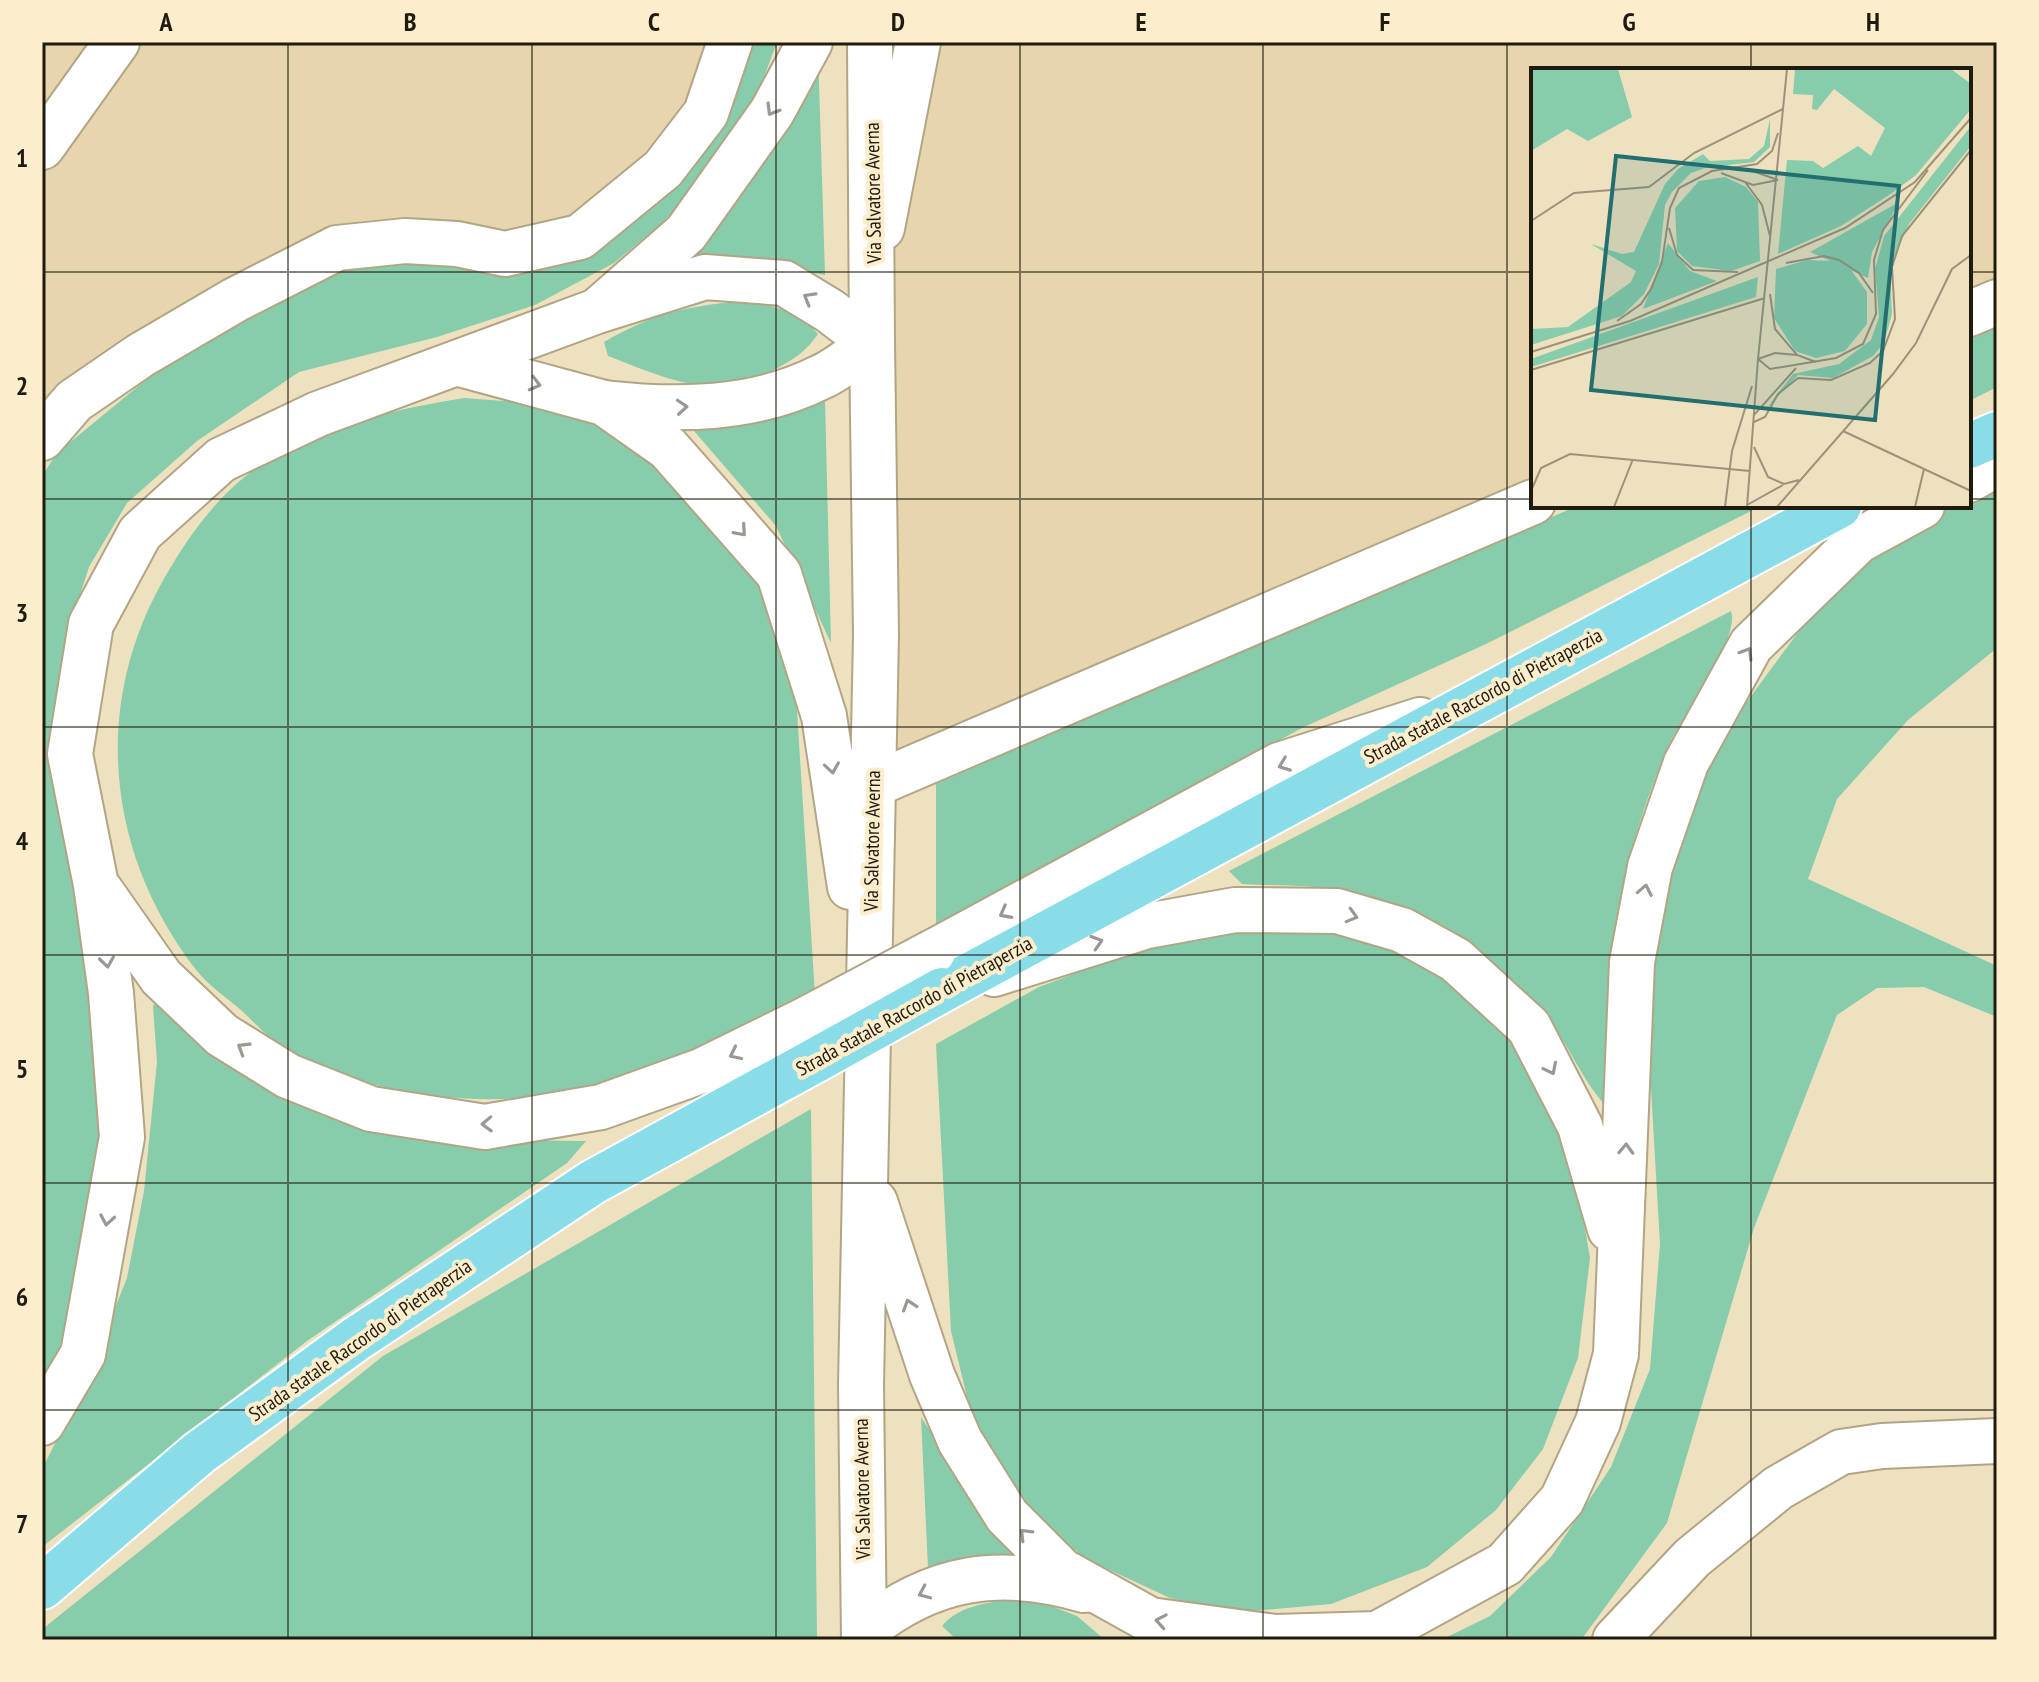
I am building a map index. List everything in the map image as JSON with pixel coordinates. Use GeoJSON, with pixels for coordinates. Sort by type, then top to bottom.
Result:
{"type":"FeatureCollection","features":[{"type":"Feature","properties":{"kind":"main road"},"geometry":{"type":"LineString","coordinates":[[42,147],[117,42]]}},
{"type":"Feature","properties":{"kind":"main road"},"geometry":{"type":"LineString","coordinates":[[42,438],[74,401],[141,355],[235,300],[337,248],[405,241],[457,244],[505,254],[580,237],[663,169],[706,113],[730,42]]}},
{"type":"Feature","properties":{"kind":"main road"},"geometry":{"type":"LineString","coordinates":[[597,311],[686,233],[772,112],[810,42]]}},
{"type":"Feature","properties":{"kind":"main road","name":"Via Salvatore Averna"},"geometry":{"type":"LineString","coordinates":[[869,1637],[861,1385],[876,635],[870,42]]}},
{"type":"Feature","properties":{"kind":"main road"},"geometry":{"type":"LineString","coordinates":[[874,265],[918,42]]}},
{"type":"Feature","properties":{"kind":"main road"},"geometry":{"type":"LineString","coordinates":[[42,1423],[83,1354],[122,1137],[111,993],[96,885],[70,754],[91,624],[140,533],[221,460],[318,414],[597,311],[705,277],[784,283],[830,311],[872,343],[823,377],[758,402],[660,409],[604,403],[460,364]]}},
{"type":"Feature","properties":{"kind":"main road"},"geometry":{"type":"LineString","coordinates":[[1971,313],[1997,302]]}},
{"type":"Feature","properties":{"kind":"main road"},"geometry":{"type":"LineString","coordinates":[[604,403],[668,448],[779,574],[824,716],[868,1006]]}},
{"type":"Feature","properties":{"kind":"main road"},"geometry":{"type":"LineString","coordinates":[[1971,445],[1997,434]]}},
{"type":"Feature","properties":{"kind":"main road"},"geometry":{"type":"LineString","coordinates":[[1971,479],[1997,464]]}},
{"type":"Feature","properties":{"kind":"main road"},"geometry":{"type":"LineString","coordinates":[[873,785],[1531,503]]}},
{"type":"Feature","properties":{"kind":"main road","name":"Strada statale Raccordo di Pietraperzia"},"geometry":{"type":"LineString","coordinates":[[42,1587],[199,1453],[356,1339],[810,1040],[938,971],[1464,706],[1835,508]]}},
{"type":"Feature","properties":{"kind":"main road"},"geometry":{"type":"LineString","coordinates":[[865,1171],[932,1375],[960,1441],[1007,1516],[1062,1571],[1150,1620],[1275,1637],[1372,1637],[1505,1564],[1562,1500],[1601,1408],[1616,1354],[1632,962],[1650,867],[1686,763],[1751,645],[1858,541],[1918,508]]}},
{"type":"Feature","properties":{"kind":"main road"},"geometry":{"type":"LineString","coordinates":[[96,885],[161,977],[222,1035],[288,1076],[371,1109],[485,1127],[601,1107],[701,1071],[810,1040]]}},
{"type":"Feature","properties":{"kind":"main road"},"geometry":{"type":"LineString","coordinates":[[938,971],[1235,910],[1337,911],[1402,930],[1456,960],[1529,1027],[1580,1126],[1602,1192],[1621,1283]]}},
{"type":"Feature","properties":{"kind":"main road"},"geometry":{"type":"LineString","coordinates":[[1615,1640],[1692,1558],[1778,1488],[1841,1452],[1882,1446],[1997,1441]]}},
{"type":"Feature","properties":{"kind":"main road"},"geometry":{"type":"LineString","coordinates":[[869,1637],[885,1614],[927,1590],[965,1580],[1041,1578],[1109,1598]]}},
{"type":"Feature","properties":{"kind":"shaded area"},"geometry":{"type":"Polygon","coordinates":[[[42,42],[730,42],[706,113],[580,237],[337,248],[42,438],[42,42]]]}},
{"type":"Feature","properties":{"kind":"shaded area"},"geometry":{"type":"Polygon","coordinates":[[[870,42],[1997,42],[1997,302],[1971,313],[1971,68],[1531,68],[1531,503],[873,785],[870,42]]]}},
{"type":"Feature","properties":{"kind":"green space"},"geometry":{"type":"Polygon","coordinates":[[[755,42],[777,42],[757,96],[724,157],[662,223],[614,263],[535,305],[437,337],[299,372],[197,441],[127,503],[89,567],[67,635],[49,736],[65,847],[91,945],[102,1173],[74,1313],[42,1389],[42,476],[57,453],[175,356],[329,266],[408,254],[519,275],[576,262],[645,214],[701,152],[745,71],[755,42]]]}},
{"type":"Feature","properties":{"kind":"green space"},"geometry":{"type":"Polygon","coordinates":[[[818,51],[825,275],[775,267],[673,269],[818,51]]]}},
{"type":"Feature","properties":{"kind":"green space"},"geometry":{"type":"Polygon","coordinates":[[[753,300],[801,316],[818,334],[797,356],[758,377],[736,384],[694,384],[673,380],[608,356],[604,342],[659,316],[693,307],[753,300]]]}},
{"type":"Feature","properties":{"kind":"green space"},"geometry":{"type":"Polygon","coordinates":[[[1997,325],[1997,387],[1971,400],[1971,336],[1997,325]]]}},
{"type":"Feature","properties":{"kind":"green space"},"geometry":{"type":"Polygon","coordinates":[[[464,398],[541,404],[616,428],[725,516],[793,648],[815,995],[707,1045],[634,1073],[559,1093],[519,1098],[427,1095],[363,1082],[304,1059],[274,1040],[197,971],[167,927],[144,881],[128,833],[120,784],[118,734],[124,684],[138,634],[170,569],[217,503],[247,475],[310,439],[386,414],[464,398]]]}},
{"type":"Feature","properties":{"kind":"green space"},"geometry":{"type":"Polygon","coordinates":[[[825,401],[831,643],[776,526],[688,424],[760,421],[825,401]]]}},
{"type":"Feature","properties":{"kind":"green space"},"geometry":{"type":"Polygon","coordinates":[[[1997,479],[1997,648],[1908,720],[1837,799],[1808,879],[1997,966],[1997,1017],[1924,987],[1877,988],[1837,1015],[1754,1228],[1667,1523],[1581,1640],[1441,1640],[1490,1616],[1551,1557],[1611,1467],[1650,1369],[1660,1244],[1649,1054],[1654,948],[1678,833],[1732,722],[1802,627],[1874,552],[1949,508],[1971,508],[1971,495],[1997,479]]]}},
{"type":"Feature","properties":{"kind":"green space"},"geometry":{"type":"Polygon","coordinates":[[[1572,508],[1757,508],[1486,644],[1302,728],[936,926],[936,784],[1572,508]]]}},
{"type":"Feature","properties":{"kind":"green space"},"geometry":{"type":"Polygon","coordinates":[[[1731,611],[1732,623],[1727,640],[1668,747],[1647,800],[1631,854],[1618,909],[1610,965],[1605,1105],[1548,1019],[1505,975],[1457,939],[1404,911],[1346,892],[1242,884],[1229,871],[1731,611]]]}},
{"type":"Feature","properties":{"kind":"green space"},"geometry":{"type":"Polygon","coordinates":[[[1226,931],[1336,931],[1413,958],[1470,991],[1530,1051],[1572,1154],[1590,1258],[1578,1358],[1543,1449],[1496,1510],[1427,1567],[1331,1604],[1243,1612],[1170,1598],[1086,1559],[1042,1523],[993,1459],[970,1409],[951,1331],[936,1044],[1039,987],[1133,952],[1226,931]]]}},
{"type":"Feature","properties":{"kind":"green space"},"geometry":{"type":"Polygon","coordinates":[[[161,997],[491,1140],[586,1141],[567,1163],[307,1341],[42,1547],[42,1469],[81,1393],[127,1278],[144,1191],[157,1062],[153,1006],[161,997]]]}},
{"type":"Feature","properties":{"kind":"green space"},"geometry":{"type":"Polygon","coordinates":[[[811,1109],[817,1640],[42,1640],[42,1630],[50,1623],[383,1356],[811,1109]]]}},
{"type":"Feature","properties":{"kind":"green space"},"geometry":{"type":"Polygon","coordinates":[[[921,1417],[1014,1558],[969,1557],[928,1568],[921,1417]]]}},
{"type":"Feature","properties":{"kind":"green space"},"geometry":{"type":"Polygon","coordinates":[[[1030,1598],[1077,1616],[1105,1640],[957,1640],[942,1626],[971,1607],[1030,1598]]]}}]}
